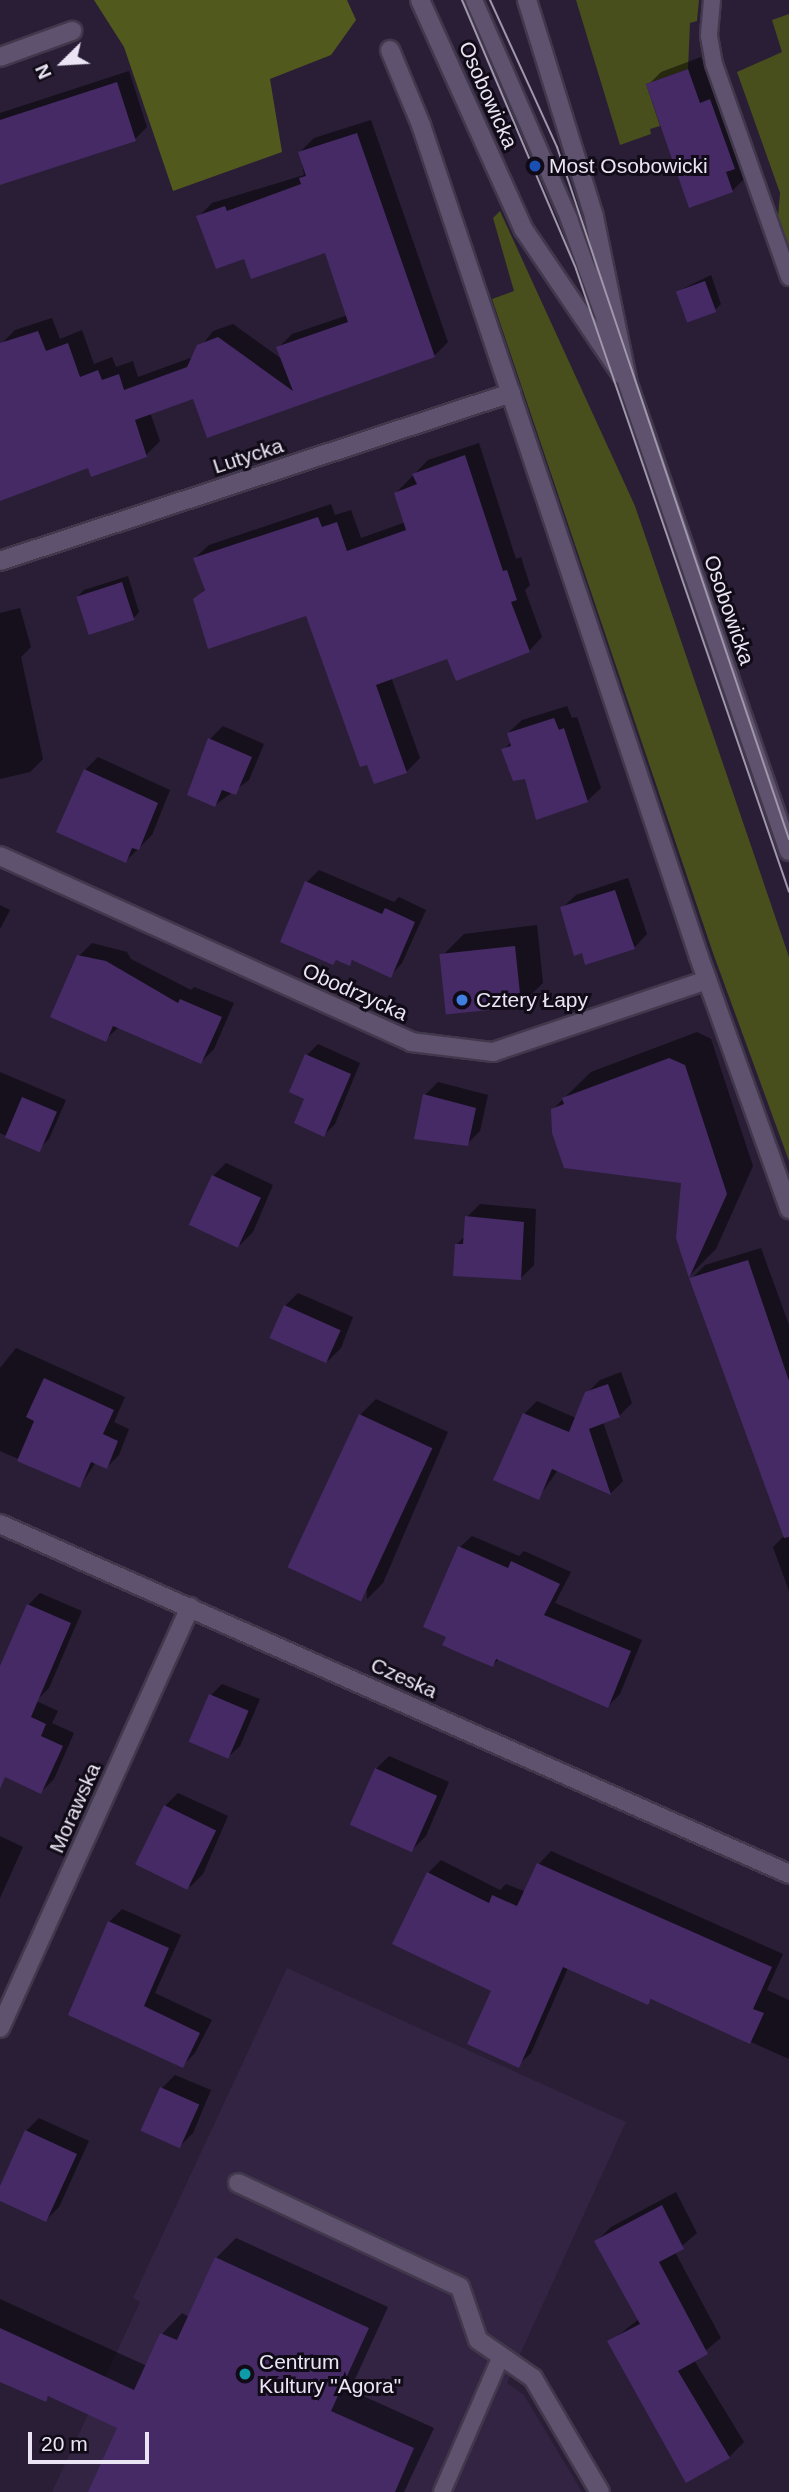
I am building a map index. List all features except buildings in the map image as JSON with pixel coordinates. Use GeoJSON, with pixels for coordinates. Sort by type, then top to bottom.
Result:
{"type":"FeatureCollection","features":[{"type":"Feature","properties":{"kind":"street","name":"Osobowicka"},"geometry":{"type":"LineString","coordinates":[[420,0],[524,230],[628,384]]}},
{"type":"Feature","properties":{"kind":"street","name":"Osobowicka"},"geometry":{"type":"LineString","coordinates":[[527,0],[594,217],[628,384],[783,817],[789,851]]}},
{"type":"Feature","properties":{"kind":"street"},"geometry":{"type":"LineString","coordinates":[[0,57],[72,30]]}},
{"type":"Feature","properties":{"kind":"street"},"geometry":{"type":"LineString","coordinates":[[390,50],[421,125],[707,981],[789,1209]]}},
{"type":"Feature","properties":{"kind":"street","name":"Lutycka"},"geometry":{"type":"LineString","coordinates":[[0,561],[511,393]]}},
{"type":"Feature","properties":{"kind":"street","name":"Obodrzycka"},"geometry":{"type":"LineString","coordinates":[[0,856],[411,1042],[493,1052],[707,981]]}},
{"type":"Feature","properties":{"kind":"street","name":"Czeska"},"geometry":{"type":"LineString","coordinates":[[0,1524],[789,1874]]}},
{"type":"Feature","properties":{"kind":"street","name":"Morawska"},"geometry":{"type":"LineString","coordinates":[[0,2028],[190,1606]]}},
{"type":"Feature","properties":{"kind":"street"},"geometry":{"type":"LineString","coordinates":[[238,2183],[460,2287],[478,2340],[533,2378],[600,2492]]}},
{"type":"Feature","properties":{"kind":"lane"},"geometry":{"type":"LineString","coordinates":[[474,0],[569,219],[628,384]]}},
{"type":"Feature","properties":{"kind":"lane"},"geometry":{"type":"LineString","coordinates":[[712,0],[709,36],[714,64],[789,277]]}},
{"type":"Feature","properties":{"kind":"lane"},"geometry":{"type":"LineString","coordinates":[[442,2492],[501,2356]]}},
{"type":"Feature","properties":{"kind":"shaded area"},"geometry":{"type":"Polygon","coordinates":[[[287,1968],[626,2122],[507,2383],[524,2395],[582,2492],[52,2492],[140,2302],[133,2298],[287,1968]]]}},
{"type":"Feature","properties":{"kind":"green space"},"geometry":{"type":"Polygon","coordinates":[[[94,0],[347,0],[356,20],[331,55],[270,79],[282,152],[173,191],[124,47],[94,0]]]}},
{"type":"Feature","properties":{"kind":"green space"},"geometry":{"type":"Polygon","coordinates":[[[576,0],[699,0],[697,21],[690,23],[688,69],[646,84],[660,126],[650,129],[651,134],[620,145],[576,0]]]}},
{"type":"Feature","properties":{"kind":"green space"},"geometry":{"type":"Polygon","coordinates":[[[789,14],[789,250],[778,218],[780,193],[737,72],[782,52],[772,20],[789,14]]]}},
{"type":"Feature","properties":{"kind":"green space"},"geometry":{"type":"Polygon","coordinates":[[[500,211],[635,506],[789,957],[789,1161],[713,953],[492,299],[514,291],[493,218],[500,211]]]}},
{"type":"Feature","properties":{"kind":"tram line"},"geometry":{"type":"LineString","coordinates":[[462,0],[576,269],[789,892]]}},
{"type":"Feature","properties":{"kind":"tram line"},"geometry":{"type":"LineString","coordinates":[[490,0],[557,147],[789,839]]}},
{"type":"Feature","properties":{"kind":"place","name":"Most Osobowicki"},"geometry":{"type":"Point","coordinates":[535,166]}},
{"type":"Feature","properties":{"kind":"place","name":"Cztery Łapy"},"geometry":{"type":"Point","coordinates":[462,1000]}},
{"type":"Feature","properties":{"kind":"place","name":"Centrum Kultury \"Agora\""},"geometry":{"type":"Point","coordinates":[245,2374]}}]}
